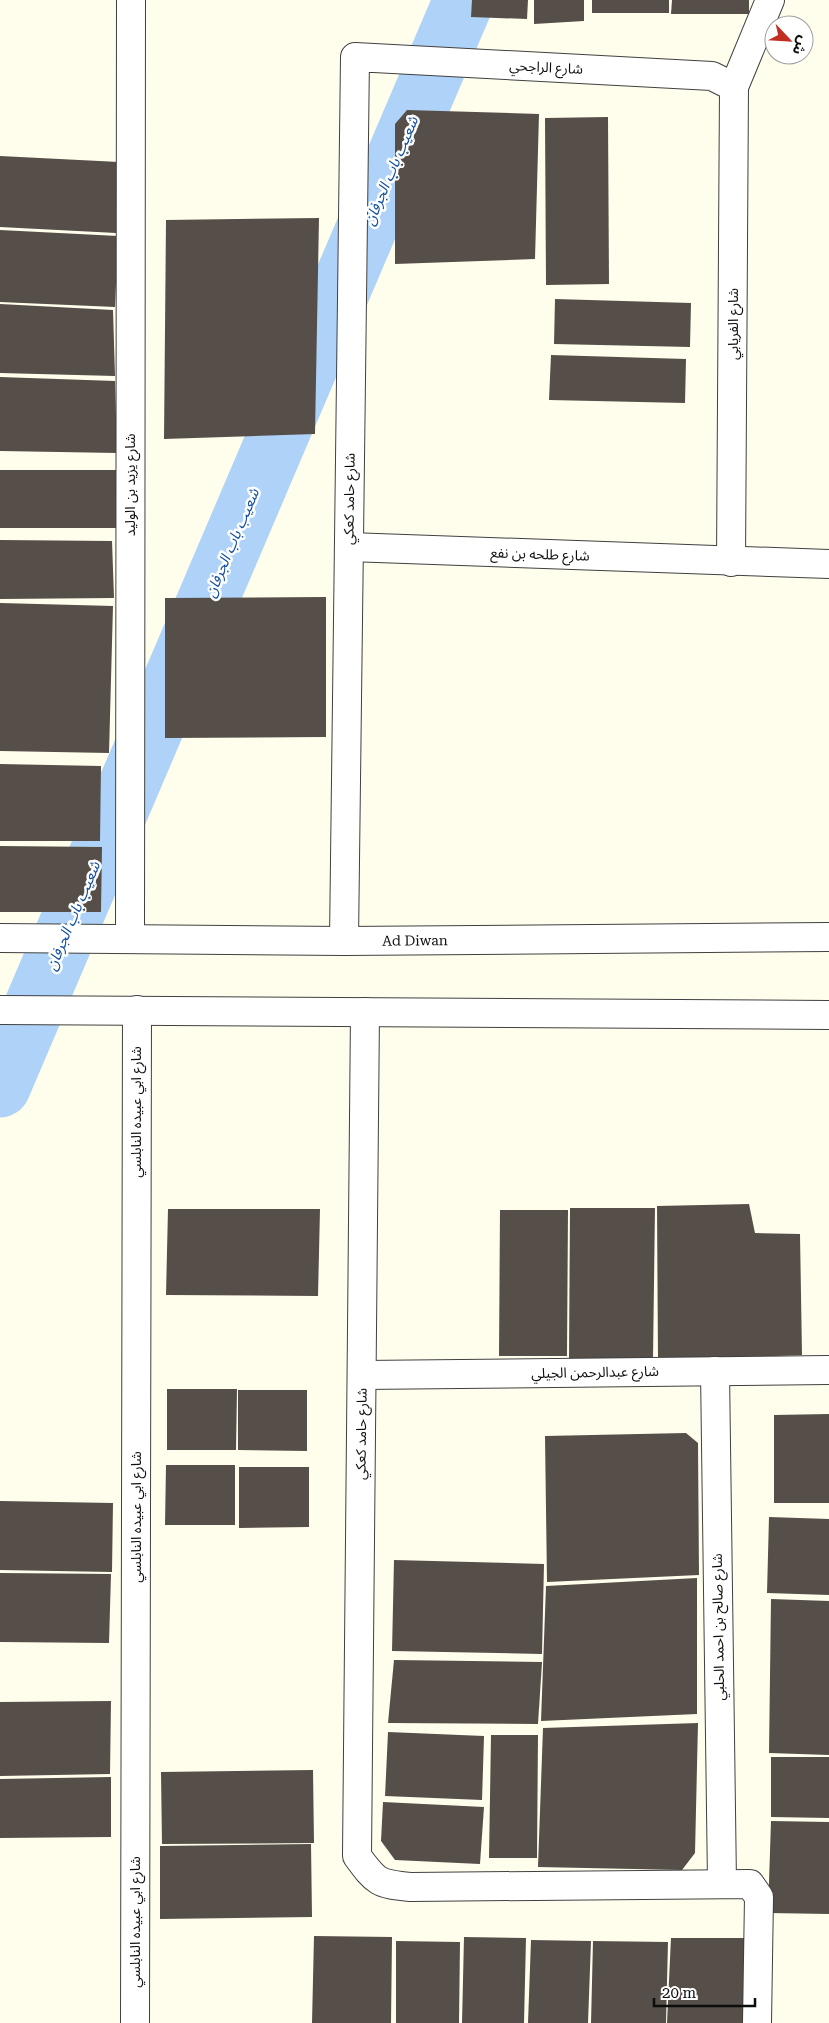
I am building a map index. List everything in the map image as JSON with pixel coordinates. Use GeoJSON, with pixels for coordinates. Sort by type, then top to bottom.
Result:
{"type":"FeatureCollection","features":[{"type":"Feature","properties":{"kind":"street","name":"شارع يزيد بن الوليد"},"geometry":{"type":"LineString","coordinates":[[130,939],[131,0]]}},
{"type":"Feature","properties":{"kind":"street"},"geometry":{"type":"LineString","coordinates":[[734,87],[770,0]]}},
{"type":"Feature","properties":{"kind":"street","name":"شارع الراجحي"},"geometry":{"type":"LineString","coordinates":[[355,57],[712,76],[734,87]]}},
{"type":"Feature","properties":{"kind":"street","name":"شارع حامد كعكي"},"geometry":{"type":"LineString","coordinates":[[344,941],[355,57]]}},
{"type":"Feature","properties":{"kind":"street","name":"شارع الفريابي"},"geometry":{"type":"LineString","coordinates":[[731,562],[734,87]]}},
{"type":"Feature","properties":{"kind":"street","name":"شارع طلحه بن نفع"},"geometry":{"type":"LineString","coordinates":[[348,547],[829,564]]}},
{"type":"Feature","properties":{"kind":"street","name":"Ad Diwan"},"geometry":{"type":"LineString","coordinates":[[0,938],[344,941],[829,938]]}},
{"type":"Feature","properties":{"kind":"street"},"geometry":{"type":"LineString","coordinates":[[0,1010],[829,1015]]}},
{"type":"Feature","properties":{"kind":"street","name":"شارع ابي عبيده النابلسي"},"geometry":{"type":"LineString","coordinates":[[135,2023],[137,1010]]}},
{"type":"Feature","properties":{"kind":"street","name":"شارع حامد كعكي"},"geometry":{"type":"LineString","coordinates":[[365,1012],[358,1856],[372,1876],[386,1885],[410,1887],[722,1883]]}},
{"type":"Feature","properties":{"kind":"street","name":"شارع صالح بن احمد الحلبي"},"geometry":{"type":"LineString","coordinates":[[715,1370],[722,1883]]}},
{"type":"Feature","properties":{"kind":"street","name":"شارع عبدالرحمن الجيلي"},"geometry":{"type":"LineString","coordinates":[[362,1376],[829,1370]]}},
{"type":"Feature","properties":{"kind":"street"},"geometry":{"type":"LineString","coordinates":[[722,1883],[750,1884],[759,1897],[757,2023]]}},
{"type":"Feature","properties":{"kind":"building"},"geometry":{"type":"Polygon","coordinates":[[[472,0],[528,0],[527,19],[471,17],[472,0]]]}},
{"type":"Feature","properties":{"kind":"building"},"geometry":{"type":"Polygon","coordinates":[[[534,0],[584,0],[584,21],[534,24],[534,0]]]}},
{"type":"Feature","properties":{"kind":"building"},"geometry":{"type":"Polygon","coordinates":[[[592,0],[669,0],[669,13],[592,13],[592,0]]]}},
{"type":"Feature","properties":{"kind":"building"},"geometry":{"type":"Polygon","coordinates":[[[672,0],[749,0],[749,14],[671,14],[672,0]]]}},
{"type":"Feature","properties":{"kind":"building"},"geometry":{"type":"Polygon","coordinates":[[[407,110],[539,114],[535,259],[395,264],[395,124],[407,110]]]}},
{"type":"Feature","properties":{"kind":"building"},"geometry":{"type":"Polygon","coordinates":[[[608,117],[609,284],[546,285],[545,118],[608,117]]]}},
{"type":"Feature","properties":{"kind":"building"},"geometry":{"type":"Polygon","coordinates":[[[0,156],[119,162],[116,233],[0,227],[0,156]]]}},
{"type":"Feature","properties":{"kind":"building"},"geometry":{"type":"Polygon","coordinates":[[[319,218],[315,434],[164,439],[166,220],[319,218]]]}},
{"type":"Feature","properties":{"kind":"building"},"geometry":{"type":"Polygon","coordinates":[[[0,230],[118,236],[115,307],[0,302],[0,230]]]}},
{"type":"Feature","properties":{"kind":"building"},"geometry":{"type":"Polygon","coordinates":[[[555,299],[691,303],[690,347],[554,344],[555,299]]]}},
{"type":"Feature","properties":{"kind":"building"},"geometry":{"type":"Polygon","coordinates":[[[0,304],[113,310],[115,376],[0,373],[0,304]]]}},
{"type":"Feature","properties":{"kind":"building"},"geometry":{"type":"Polygon","coordinates":[[[551,355],[686,359],[685,403],[549,400],[551,355]]]}},
{"type":"Feature","properties":{"kind":"building"},"geometry":{"type":"Polygon","coordinates":[[[0,377],[115,381],[117,453],[0,451],[0,377]]]}},
{"type":"Feature","properties":{"kind":"building"},"geometry":{"type":"Polygon","coordinates":[[[0,470],[119,470],[120,528],[0,528],[0,470]]]}},
{"type":"Feature","properties":{"kind":"building"},"geometry":{"type":"Polygon","coordinates":[[[0,540],[112,541],[114,598],[0,599],[0,540]]]}},
{"type":"Feature","properties":{"kind":"building"},"geometry":{"type":"Polygon","coordinates":[[[326,597],[326,737],[165,738],[165,598],[326,597]]]}},
{"type":"Feature","properties":{"kind":"building"},"geometry":{"type":"Polygon","coordinates":[[[0,603],[113,606],[109,753],[0,751],[0,603]]]}},
{"type":"Feature","properties":{"kind":"building"},"geometry":{"type":"Polygon","coordinates":[[[0,764],[101,766],[100,841],[0,841],[0,764]]]}},
{"type":"Feature","properties":{"kind":"building"},"geometry":{"type":"Polygon","coordinates":[[[0,846],[102,847],[101,912],[0,912],[0,846]]]}},
{"type":"Feature","properties":{"kind":"building"},"geometry":{"type":"Polygon","coordinates":[[[749,1204],[755,1233],[800,1234],[802,1355],[658,1360],[657,1206],[749,1204]]]}},
{"type":"Feature","properties":{"kind":"building"},"geometry":{"type":"Polygon","coordinates":[[[570,1208],[655,1208],[653,1359],[569,1359],[570,1208]]]}},
{"type":"Feature","properties":{"kind":"building"},"geometry":{"type":"Polygon","coordinates":[[[168,1209],[320,1209],[318,1296],[166,1295],[168,1209]]]}},
{"type":"Feature","properties":{"kind":"building"},"geometry":{"type":"Polygon","coordinates":[[[500,1210],[568,1210],[567,1356],[499,1356],[500,1210]]]}},
{"type":"Feature","properties":{"kind":"building"},"geometry":{"type":"Polygon","coordinates":[[[167,1389],[237,1389],[236,1450],[167,1450],[167,1389]]]}},
{"type":"Feature","properties":{"kind":"building"},"geometry":{"type":"Polygon","coordinates":[[[238,1390],[307,1390],[307,1451],[238,1450],[238,1390]]]}},
{"type":"Feature","properties":{"kind":"building"},"geometry":{"type":"Polygon","coordinates":[[[829,1414],[829,1503],[774,1503],[774,1415],[829,1414]]]}},
{"type":"Feature","properties":{"kind":"building"},"geometry":{"type":"Polygon","coordinates":[[[686,1433],[698,1443],[699,1575],[547,1582],[545,1436],[686,1433]]]}},
{"type":"Feature","properties":{"kind":"building"},"geometry":{"type":"Polygon","coordinates":[[[166,1465],[235,1465],[235,1525],[165,1525],[166,1465]]]}},
{"type":"Feature","properties":{"kind":"building"},"geometry":{"type":"Polygon","coordinates":[[[239,1467],[309,1467],[309,1527],[239,1528],[239,1467]]]}},
{"type":"Feature","properties":{"kind":"building"},"geometry":{"type":"Polygon","coordinates":[[[0,1501],[113,1503],[112,1572],[0,1570],[0,1501]]]}},
{"type":"Feature","properties":{"kind":"building"},"geometry":{"type":"Polygon","coordinates":[[[769,1517],[829,1519],[829,1595],[767,1593],[769,1517]]]}},
{"type":"Feature","properties":{"kind":"building"},"geometry":{"type":"Polygon","coordinates":[[[394,1560],[544,1564],[542,1654],[392,1651],[394,1560]]]}},
{"type":"Feature","properties":{"kind":"building"},"geometry":{"type":"Polygon","coordinates":[[[0,1573],[111,1574],[109,1643],[0,1642],[0,1573]]]}},
{"type":"Feature","properties":{"kind":"building"},"geometry":{"type":"Polygon","coordinates":[[[697,1578],[697,1714],[541,1721],[546,1586],[697,1578]]]}},
{"type":"Feature","properties":{"kind":"building"},"geometry":{"type":"Polygon","coordinates":[[[771,1599],[829,1601],[829,1755],[769,1753],[771,1599]]]}},
{"type":"Feature","properties":{"kind":"building"},"geometry":{"type":"Polygon","coordinates":[[[394,1660],[542,1662],[538,1724],[388,1723],[394,1660]]]}},
{"type":"Feature","properties":{"kind":"building"},"geometry":{"type":"Polygon","coordinates":[[[111,1701],[110,1774],[0,1776],[0,1702],[111,1701]]]}},
{"type":"Feature","properties":{"kind":"building"},"geometry":{"type":"Polygon","coordinates":[[[698,1723],[695,1853],[682,1870],[538,1867],[543,1728],[698,1723]]]}},
{"type":"Feature","properties":{"kind":"building"},"geometry":{"type":"Polygon","coordinates":[[[388,1732],[484,1736],[482,1800],[385,1796],[388,1732]]]}},
{"type":"Feature","properties":{"kind":"building"},"geometry":{"type":"Polygon","coordinates":[[[491,1735],[538,1735],[537,1858],[489,1858],[491,1735]]]}},
{"type":"Feature","properties":{"kind":"building"},"geometry":{"type":"Polygon","coordinates":[[[771,1757],[829,1757],[829,1818],[771,1817],[771,1757]]]}},
{"type":"Feature","properties":{"kind":"building"},"geometry":{"type":"Polygon","coordinates":[[[313,1770],[314,1843],[162,1844],[161,1772],[313,1770]]]}},
{"type":"Feature","properties":{"kind":"building"},"geometry":{"type":"Polygon","coordinates":[[[111,1777],[111,1837],[0,1838],[0,1779],[111,1777]]]}},
{"type":"Feature","properties":{"kind":"building"},"geometry":{"type":"Polygon","coordinates":[[[383,1802],[484,1807],[480,1864],[395,1860],[381,1841],[383,1802]]]}},
{"type":"Feature","properties":{"kind":"building"},"geometry":{"type":"Polygon","coordinates":[[[771,1821],[829,1822],[829,1914],[768,1913],[771,1821]]]}},
{"type":"Feature","properties":{"kind":"building"},"geometry":{"type":"Polygon","coordinates":[[[311,1844],[312,1917],[160,1919],[160,1846],[311,1844]]]}},
{"type":"Feature","properties":{"kind":"building"},"geometry":{"type":"Polygon","coordinates":[[[314,1936],[392,1937],[391,2023],[312,2023],[314,1936]]]}},
{"type":"Feature","properties":{"kind":"building"},"geometry":{"type":"Polygon","coordinates":[[[464,1937],[526,1938],[524,2023],[462,2023],[464,1937]]]}},
{"type":"Feature","properties":{"kind":"building"},"geometry":{"type":"Polygon","coordinates":[[[671,1938],[747,1938],[745,2023],[667,2023],[671,1938]]]}},
{"type":"Feature","properties":{"kind":"building"},"geometry":{"type":"Polygon","coordinates":[[[531,1940],[591,1941],[588,2023],[528,2023],[531,1940]]]}},
{"type":"Feature","properties":{"kind":"building"},"geometry":{"type":"Polygon","coordinates":[[[396,1941],[460,1942],[459,2023],[396,2023],[396,1941]]]}},
{"type":"Feature","properties":{"kind":"building"},"geometry":{"type":"Polygon","coordinates":[[[593,1941],[668,1942],[666,2023],[591,2023],[593,1941]]]}},
{"type":"Feature","properties":{"kind":"waterway","name":"شعيب باب الجرفان"},"geometry":{"type":"LineString","coordinates":[[0,1087],[464,0]]}}]}
